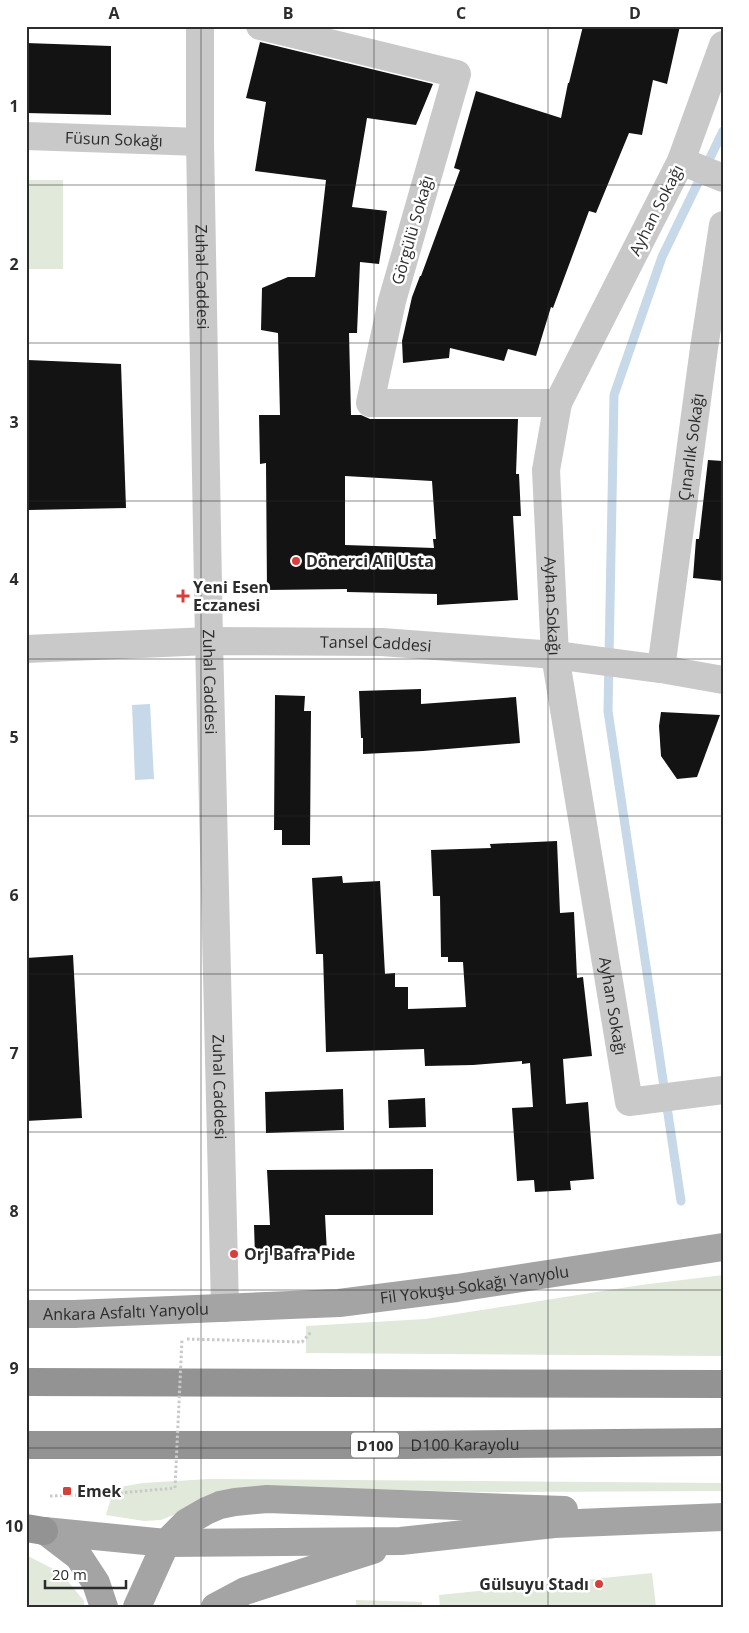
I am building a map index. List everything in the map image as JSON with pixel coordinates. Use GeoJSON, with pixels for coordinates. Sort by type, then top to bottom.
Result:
{"type":"FeatureCollection","features":[{"type":"Feature","properties":{"kind":"highway"},"geometry":{"type":"LineString","coordinates":[[26,1382],[723,1384]]}},
{"type":"Feature","properties":{"kind":"highway","name":"D100 Karayolu"},"geometry":{"type":"LineString","coordinates":[[26,1445],[406,1445],[723,1442]]}},
{"type":"Feature","properties":{"kind":"main road","name":"Fil Yokuşu Sokağı Yanyolu"},"geometry":{"type":"LineString","coordinates":[[226,1308],[338,1303],[448,1290],[723,1247]]}},
{"type":"Feature","properties":{"kind":"main road","name":"Ankara Asfaltı Yanyolu"},"geometry":{"type":"LineString","coordinates":[[26,1314],[226,1308]]}},
{"type":"Feature","properties":{"kind":"main road"},"geometry":{"type":"LineString","coordinates":[[137,1607],[166,1543],[187,1522],[206,1511],[235,1502],[267,1499],[723,1516]]}},
{"type":"Feature","properties":{"kind":"main road"},"geometry":{"type":"LineString","coordinates":[[35,1529],[166,1543],[401,1541],[554,1524],[723,1516]]}},
{"type":"Feature","properties":{"kind":"main road"},"geometry":{"type":"LineString","coordinates":[[35,1529],[80,1557],[96,1582],[104,1607]]}},
{"type":"Feature","properties":{"kind":"main road"},"geometry":{"type":"LineString","coordinates":[[215,1607],[245,1591],[401,1541]]}},
{"type":"Feature","properties":{"kind":"street","name":"Zuhal Caddesi"},"geometry":{"type":"LineString","coordinates":[[200,26],[200,142],[209,641],[226,1308]]}},
{"type":"Feature","properties":{"kind":"street","name":"Görgülü Sokağı"},"geometry":{"type":"LineString","coordinates":[[260,26],[457,74],[392,301],[370,403],[558,403]]}},
{"type":"Feature","properties":{"kind":"street","name":"Ayhan Sokağı"},"geometry":{"type":"LineString","coordinates":[[723,45],[681,161],[558,403],[546,470],[555,655],[629,1102],[723,1090]]}},
{"type":"Feature","properties":{"kind":"street","name":"Füsun Sokağı"},"geometry":{"type":"LineString","coordinates":[[26,136],[200,142]]}},
{"type":"Feature","properties":{"kind":"street"},"geometry":{"type":"LineString","coordinates":[[681,161],[723,178]]}},
{"type":"Feature","properties":{"kind":"street","name":"Çınarlık Sokağı"},"geometry":{"type":"LineString","coordinates":[[661,669],[704,348],[723,225]]}},
{"type":"Feature","properties":{"kind":"street","name":"Tansel Caddesi"},"geometry":{"type":"LineString","coordinates":[[26,650],[209,641],[382,642],[555,655],[661,669],[723,680]]}},
{"type":"Feature","properties":{"kind":"path"},"geometry":{"type":"LineString","coordinates":[[50,1496],[108,1494],[175,1488],[182,1339],[241,1340]]}},
{"type":"Feature","properties":{"kind":"green space"},"geometry":{"type":"Polygon","coordinates":[[[26,180],[63,180],[63,269],[26,269],[26,180]]]}},
{"type":"Feature","properties":{"kind":"green space"},"geometry":{"type":"Polygon","coordinates":[[[723,1275],[723,1356],[306,1353],[306,1326],[425,1319],[641,1285],[723,1275]]]}},
{"type":"Feature","properties":{"kind":"green space"},"geometry":{"type":"Polygon","coordinates":[[[209,1479],[723,1483],[723,1491],[484,1492],[277,1487],[201,1504],[161,1520],[144,1521],[106,1515],[114,1488],[143,1483],[209,1479]]]}},
{"type":"Feature","properties":{"kind":"green space"},"geometry":{"type":"Polygon","coordinates":[[[26,1555],[61,1573],[84,1601],[84,1607],[26,1607],[26,1555]]]}},
{"type":"Feature","properties":{"kind":"green space","name":"Gülsuyu Stadı"},"geometry":{"type":"Polygon","coordinates":[[[652,1573],[656,1607],[440,1607],[439,1595],[652,1573]]]}},
{"type":"Feature","properties":{"kind":"green space"},"geometry":{"type":"Polygon","coordinates":[[[356,1600],[422,1602],[422,1607],[356,1607],[356,1600]]]}},
{"type":"Feature","properties":{"kind":"water"},"geometry":{"type":"Polygon","coordinates":[[[150,704],[154,779],[135,780],[132,705],[150,704]]]}},
{"type":"Feature","properties":{"kind":"building"},"geometry":{"type":"Polygon","coordinates":[[[583,26],[680,26],[667,84],[653,80],[642,135],[629,133],[596,213],[589,211],[553,308],[551,307],[536,356],[508,349],[504,361],[450,348],[449,358],[403,363],[402,341],[412,297],[460,170],[454,168],[476,91],[561,118],[583,26]]]}},
{"type":"Feature","properties":{"kind":"building"},"geometry":{"type":"Polygon","coordinates":[[[260,42],[433,84],[416,125],[367,118],[352,207],[387,211],[379,264],[360,262],[357,333],[349,333],[351,415],[361,415],[370,419],[518,419],[516,474],[519,474],[521,516],[513,516],[518,600],[437,605],[437,594],[347,592],[347,589],[267,590],[266,463],[260,464],[259,415],[280,415],[278,333],[261,330],[262,288],[288,277],[315,277],[326,180],[255,171],[266,102],[246,98],[260,42]],[[345,476],[345,545],[434,548],[433,539],[436,539],[432,481],[345,476]]]}},
{"type":"Feature","properties":{"kind":"building"},"geometry":{"type":"Polygon","coordinates":[[[26,43],[111,46],[111,115],[26,113],[26,43]]]}},
{"type":"Feature","properties":{"kind":"building"},"geometry":{"type":"Polygon","coordinates":[[[28,360],[121,364],[126,508],[29,510],[28,360]]]}},
{"type":"Feature","properties":{"kind":"building"},"geometry":{"type":"Polygon","coordinates":[[[708,460],[723,461],[723,581],[693,578],[696,539],[699,539],[708,460]]]}},
{"type":"Feature","properties":{"kind":"building"},"geometry":{"type":"Polygon","coordinates":[[[421,689],[421,704],[516,697],[520,743],[363,754],[359,691],[421,689]]]}},
{"type":"Feature","properties":{"kind":"building"},"geometry":{"type":"Polygon","coordinates":[[[275,695],[305,696],[304,711],[311,711],[310,845],[282,845],[282,830],[274,830],[275,695]]]}},
{"type":"Feature","properties":{"kind":"building"},"geometry":{"type":"Polygon","coordinates":[[[661,712],[720,715],[697,777],[677,779],[661,756],[659,726],[661,712]]]}},
{"type":"Feature","properties":{"kind":"building"},"geometry":{"type":"Polygon","coordinates":[[[557,841],[560,913],[574,912],[577,978],[583,977],[592,1056],[563,1059],[566,1104],[588,1102],[594,1179],[570,1181],[571,1190],[535,1192],[534,1180],[517,1181],[512,1108],[533,1107],[530,1063],[522,1064],[522,1061],[425,1066],[424,1049],[326,1052],[323,954],[316,954],[312,878],[342,876],[343,883],[380,881],[385,974],[395,973],[395,987],[408,987],[408,1009],[466,1007],[463,962],[448,962],[448,957],[441,957],[440,896],[433,896],[431,850],[491,848],[490,844],[557,841]]]}},
{"type":"Feature","properties":{"kind":"building"},"geometry":{"type":"Polygon","coordinates":[[[73,955],[82,1118],[26,1121],[26,958],[73,955]]]}},
{"type":"Feature","properties":{"kind":"building"},"geometry":{"type":"Polygon","coordinates":[[[343,1089],[344,1130],[266,1133],[265,1092],[343,1089]]]}},
{"type":"Feature","properties":{"kind":"building"},"geometry":{"type":"Polygon","coordinates":[[[425,1098],[426,1127],[389,1128],[388,1100],[425,1098]]]}},
{"type":"Feature","properties":{"kind":"building"},"geometry":{"type":"Polygon","coordinates":[[[433,1169],[433,1215],[325,1215],[327,1253],[255,1256],[254,1225],[270,1225],[267,1170],[433,1169]]]}},
{"type":"Feature","properties":{"kind":"waterway"},"geometry":{"type":"LineString","coordinates":[[681,1201],[608,711],[614,395],[662,257],[723,131]]}},
{"type":"Feature","properties":{"kind":"place","name":"Dönerci Ali Usta"},"geometry":{"type":"Point","coordinates":[296,561]}},
{"type":"Feature","properties":{"kind":"place","name":"Yeni Esen Eczanesi"},"geometry":{"type":"Point","coordinates":[183,596]}},
{"type":"Feature","properties":{"kind":"place","name":"Orj Bafra Pide"},"geometry":{"type":"Point","coordinates":[234,1254]}},
{"type":"Feature","properties":{"kind":"place","name":"Emek"},"geometry":{"type":"Point","coordinates":[67,1491]}},
{"type":"Feature","properties":{"kind":"place","name":"Gülsuyu Stadı"},"geometry":{"type":"Point","coordinates":[599,1584]}}]}
